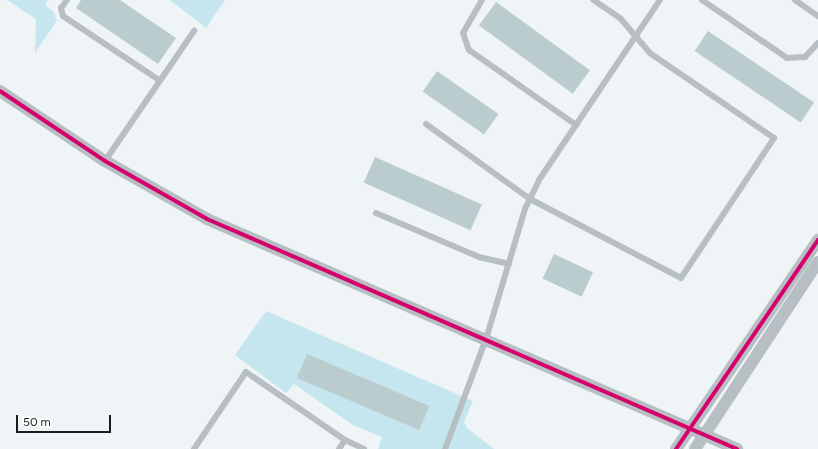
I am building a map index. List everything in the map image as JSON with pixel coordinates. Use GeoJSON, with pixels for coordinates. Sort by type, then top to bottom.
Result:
{"type":"FeatureCollection","features":[{"type":"Feature","properties":{"kind":"street"},"geometry":{"type":"LineString","coordinates":[[0,91],[105,160],[207,219],[737,449]]}},
{"type":"Feature","properties":{"kind":"street"},"geometry":{"type":"LineString","coordinates":[[676,449],[818,240]]}},
{"type":"Feature","properties":{"kind":"street"},"geometry":{"type":"LineString","coordinates":[[695,449],[818,262]]}},
{"type":"Feature","properties":{"kind":"lane"},"geometry":{"type":"LineString","coordinates":[[67,0],[61,8],[63,16],[159,80]]}},
{"type":"Feature","properties":{"kind":"lane"},"geometry":{"type":"LineString","coordinates":[[482,0],[463,33],[468,50],[576,125]]}},
{"type":"Feature","properties":{"kind":"lane"},"geometry":{"type":"LineString","coordinates":[[426,124],[530,199],[681,278],[774,138],[650,53],[620,18],[594,0]]}},
{"type":"Feature","properties":{"kind":"lane"},"geometry":{"type":"LineString","coordinates":[[445,449],[486,340],[530,199],[539,180],[660,0]]}},
{"type":"Feature","properties":{"kind":"lane"},"geometry":{"type":"LineString","coordinates":[[702,0],[787,58],[805,57],[818,43]]}},
{"type":"Feature","properties":{"kind":"lane"},"geometry":{"type":"LineString","coordinates":[[795,0],[818,16]]}},
{"type":"Feature","properties":{"kind":"lane"},"geometry":{"type":"LineString","coordinates":[[105,160],[194,31]]}},
{"type":"Feature","properties":{"kind":"lane"},"geometry":{"type":"LineString","coordinates":[[376,214],[478,257],[509,264]]}},
{"type":"Feature","properties":{"kind":"lane"},"geometry":{"type":"LineString","coordinates":[[194,449],[246,372],[345,440],[364,449]]}},
{"type":"Feature","properties":{"kind":"lane"},"geometry":{"type":"LineString","coordinates":[[338,449],[345,440]]}},
{"type":"Feature","properties":{"kind":"shaded area"},"geometry":{"type":"Polygon","coordinates":[[[7,0],[48,0],[45,5],[53,11],[57,20],[35,53],[36,19],[7,0]]]}},
{"type":"Feature","properties":{"kind":"shaded area"},"geometry":{"type":"Polygon","coordinates":[[[170,0],[225,0],[206,28],[170,0]]]}},
{"type":"Feature","properties":{"kind":"shaded area"},"geometry":{"type":"Polygon","coordinates":[[[266,311],[473,401],[464,422],[467,428],[494,449],[378,449],[382,437],[353,425],[294,384],[286,393],[235,355],[266,311]]]}},
{"type":"Feature","properties":{"kind":"building"},"geometry":{"type":"Polygon","coordinates":[[[81,0],[120,0],[176,38],[158,64],[76,8],[81,0]]]}},
{"type":"Feature","properties":{"kind":"building"},"geometry":{"type":"Polygon","coordinates":[[[496,2],[590,70],[573,94],[479,25],[496,2]]]}},
{"type":"Feature","properties":{"kind":"building"},"geometry":{"type":"Polygon","coordinates":[[[708,31],[814,103],[801,122],[695,51],[708,31]]]}},
{"type":"Feature","properties":{"kind":"building"},"geometry":{"type":"Polygon","coordinates":[[[437,71],[498,114],[484,134],[423,91],[437,71]]]}},
{"type":"Feature","properties":{"kind":"building"},"geometry":{"type":"Polygon","coordinates":[[[375,157],[482,205],[470,230],[364,183],[375,157]]]}},
{"type":"Feature","properties":{"kind":"building"},"geometry":{"type":"Polygon","coordinates":[[[554,254],[593,272],[582,297],[543,278],[554,254]]]}},
{"type":"Feature","properties":{"kind":"building"},"geometry":{"type":"Polygon","coordinates":[[[307,354],[429,406],[419,430],[297,378],[307,354]]]}},
{"type":"Feature","properties":{"kind":"cycle path"},"geometry":{"type":"LineString","coordinates":[[0,91],[105,161],[207,219],[737,449]]}},
{"type":"Feature","properties":{"kind":"cycle path"},"geometry":{"type":"LineString","coordinates":[[676,449],[818,240]]}}]}
